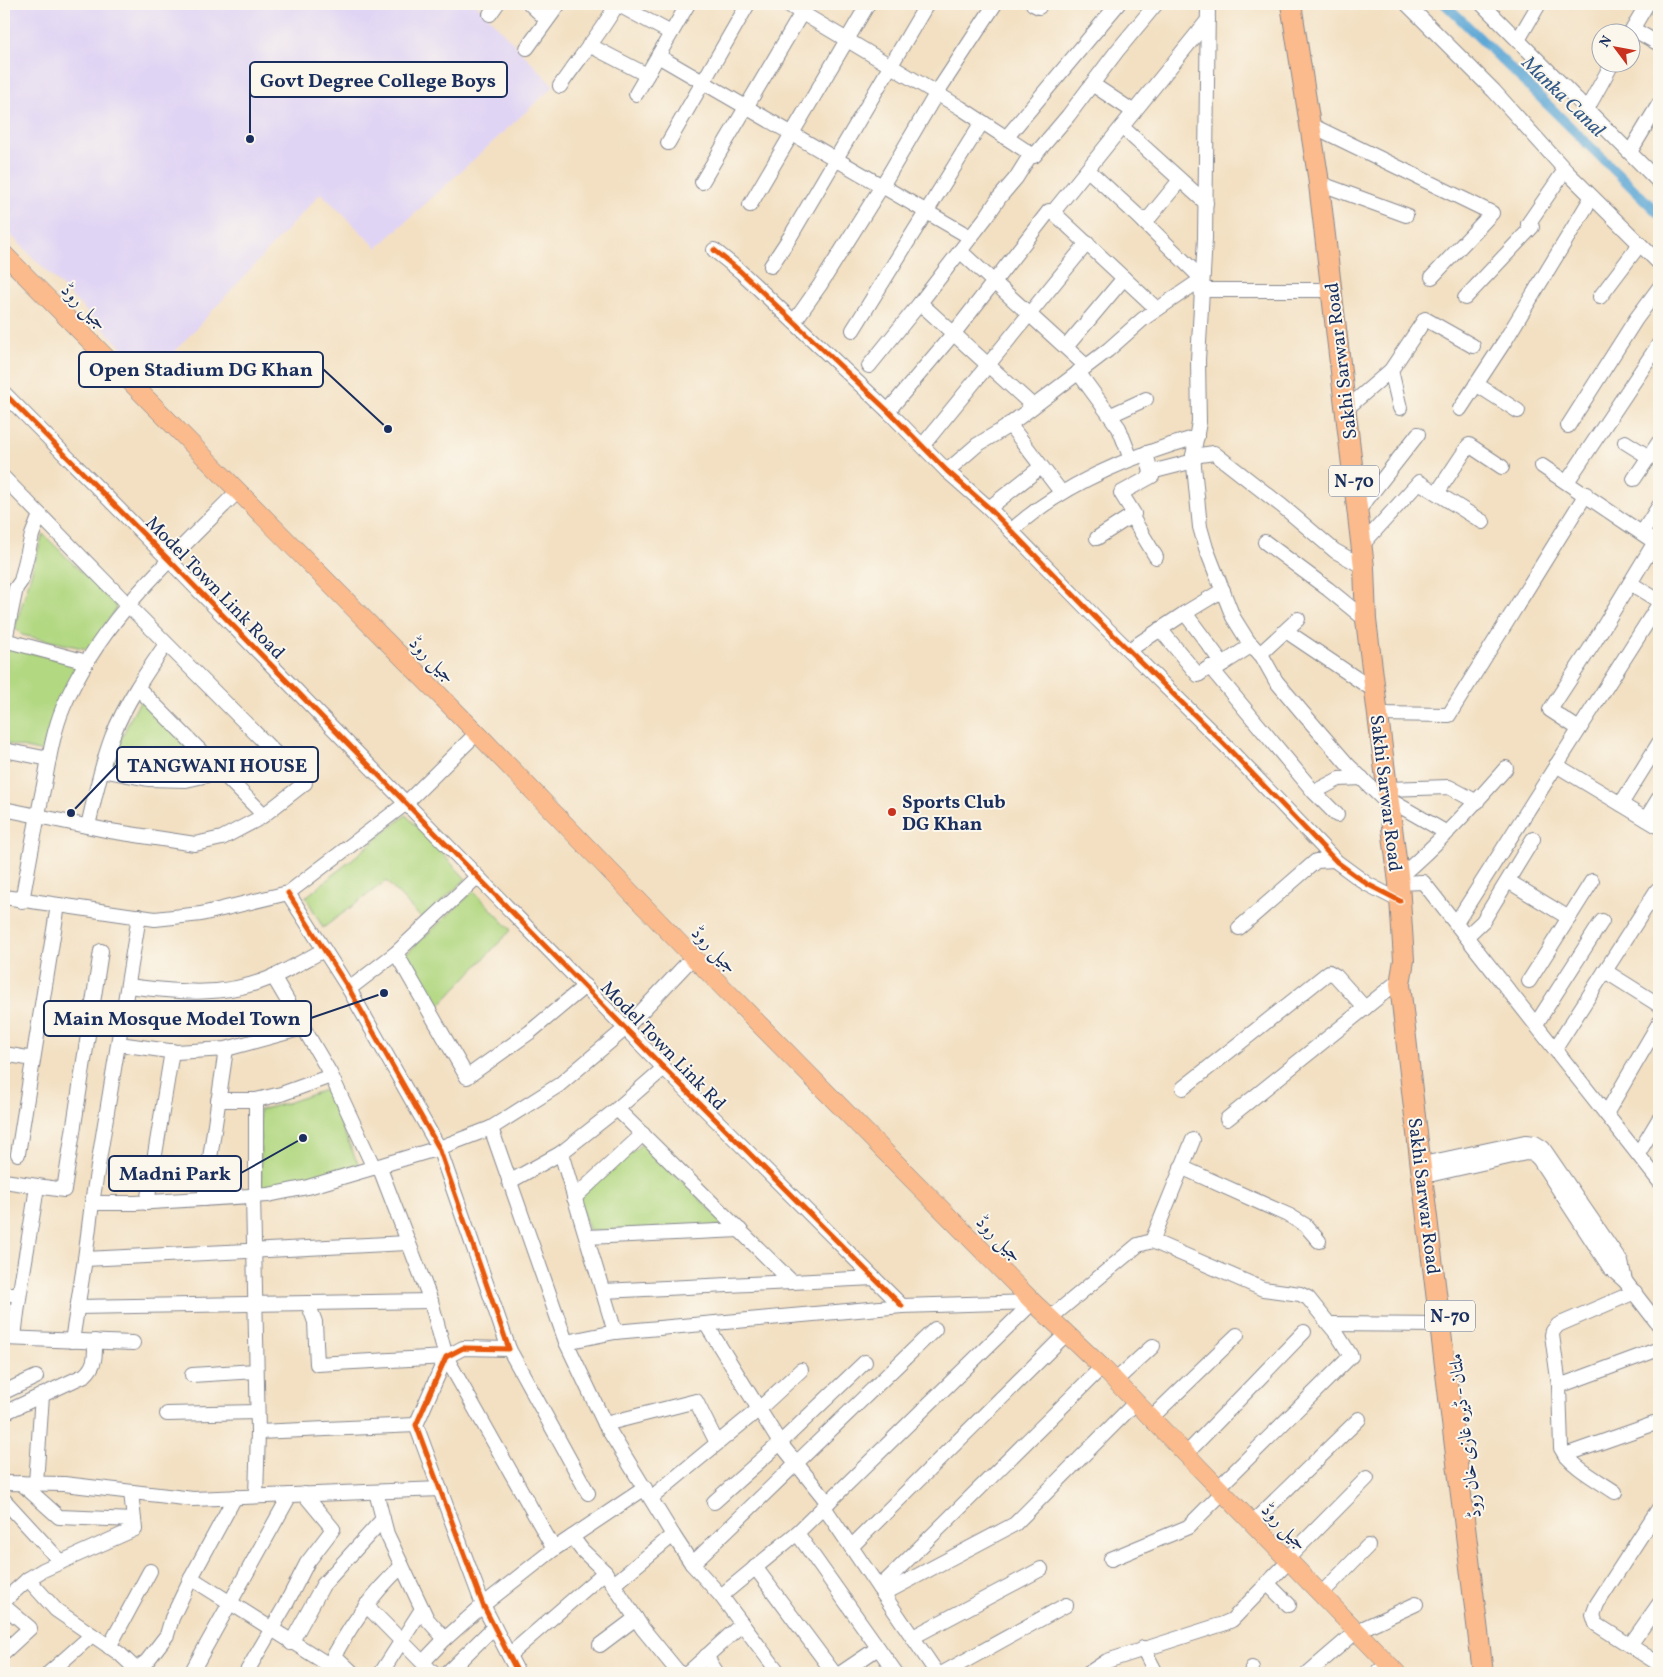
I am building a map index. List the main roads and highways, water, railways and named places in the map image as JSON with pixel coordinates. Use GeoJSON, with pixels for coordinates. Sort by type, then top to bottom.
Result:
{"type":"FeatureCollection","features":[{"type":"Feature","properties":{"kind":"highway","name":"Sakhi Sarwar Road"},"geometry":{"type":"LineString","coordinates":[[1291,4],[1319,183],[1364,567],[1366,620],[1399,887],[1402,970],[1420,1163],[1438,1260],[1441,1324],[1460,1442],[1478,1596],[1483,1673]]}},
{"type":"Feature","properties":{"kind":"highway","name":"ملتان - ڈیرہ غازی خان روڈ"},"geometry":{"type":"LineString","coordinates":[[1402,970],[1411,984],[1433,1168],[1438,1260],[1460,1442]]}},
{"type":"Feature","properties":{"kind":"highway","name":"N-70"},"geometry":{"type":"LineString","coordinates":[[1478,1596],[1492,1673]]}},
{"type":"Feature","properties":{"kind":"main road","name":"جیل روڈ"},"geometry":{"type":"LineString","coordinates":[[4,254],[477,733],[693,957],[1033,1302],[1102,1367],[1356,1631],[1387,1670]]}},
{"type":"Feature","properties":{"kind":"waterway","name":"Manka Canal"},"geometry":{"type":"LineString","coordinates":[[1445,4],[1659,214]]}},
{"type":"Feature","properties":{"kind":"place","name":"Govt Degree College Boys"},"geometry":{"type":"Point","coordinates":[250,139]}},
{"type":"Feature","properties":{"kind":"place","name":"Open Stadium DG Khan"},"geometry":{"type":"Point","coordinates":[388,429]}},
{"type":"Feature","properties":{"kind":"place","name":"Sports Club DG Khan"},"geometry":{"type":"Point","coordinates":[892,812]}},
{"type":"Feature","properties":{"kind":"place","name":"TANGWANI HOUSE"},"geometry":{"type":"Point","coordinates":[71,813]}},
{"type":"Feature","properties":{"kind":"place","name":"Main Mosque Model Town"},"geometry":{"type":"Point","coordinates":[384,993]}},
{"type":"Feature","properties":{"kind":"place","name":"Madni Park"},"geometry":{"type":"Point","coordinates":[303,1138]}}]}
